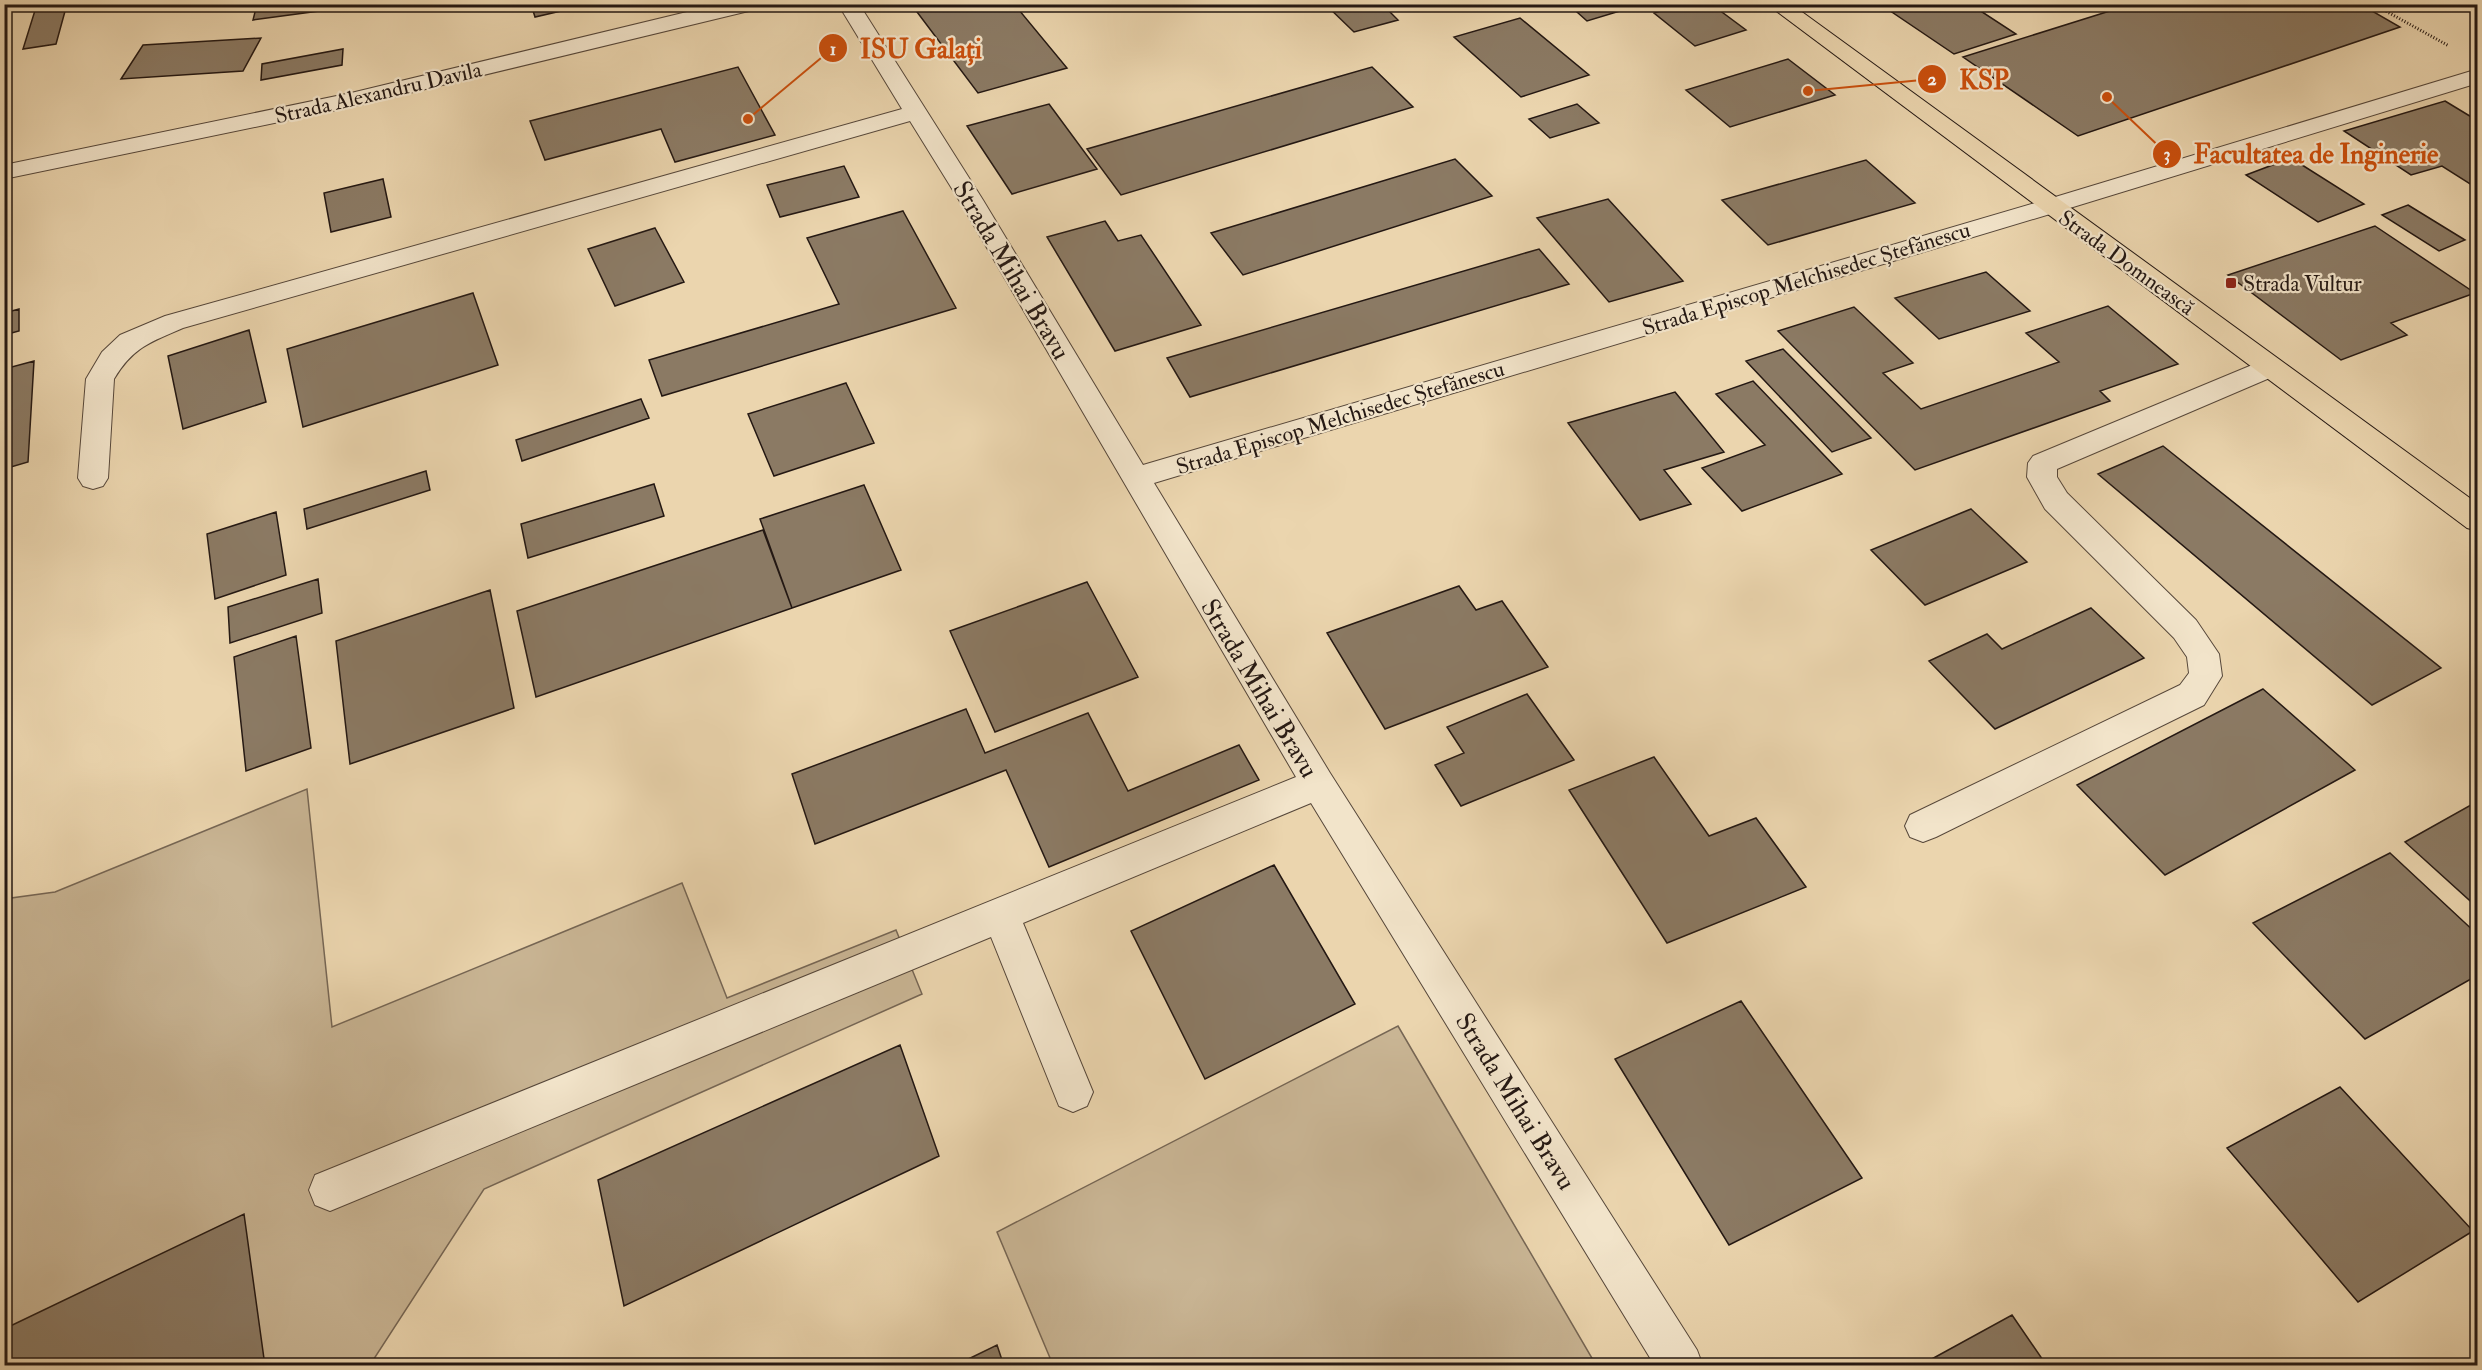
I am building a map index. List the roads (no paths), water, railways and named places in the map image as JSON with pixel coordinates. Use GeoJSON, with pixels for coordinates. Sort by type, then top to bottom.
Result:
{"type":"FeatureCollection","features":[{"type":"Feature","properties":{"kind":"main road","name":"Strada Domnească"},"geometry":{"type":"LineString","coordinates":[[1777,4],[2478,520]]}},
{"type":"Feature","properties":{"kind":"street","name":"Strada Alexandru Davila"},"geometry":{"type":"LineString","coordinates":[[4,172],[351,100],[749,4]]}},
{"type":"Feature","properties":{"kind":"street","name":"Strada Mihai Bravu"},"geometry":{"type":"LineString","coordinates":[[848,4],[972,200],[1134,478],[1318,784],[1681,1365]]}},
{"type":"Feature","properties":{"kind":"street","name":"Strada Episcop Melchisedec Ștefănescu"},"geometry":{"type":"LineString","coordinates":[[1134,478],[2051,206],[2478,76]]}},
{"type":"Feature","properties":{"kind":"street"},"geometry":{"type":"LineString","coordinates":[[93,478],[100,379],[112,359],[130,341],[174,322],[916,112]]}},
{"type":"Feature","properties":{"kind":"street"},"geometry":{"type":"LineString","coordinates":[[1923,826],[2193,695],[2206,676],[2204,654],[2185,629],[2056,501],[2042,477],[2043,463],[2270,367]]}},
{"type":"Feature","properties":{"kind":"street"},"geometry":{"type":"LineString","coordinates":[[330,1190],[1318,784]]}},
{"type":"Feature","properties":{"kind":"street"},"geometry":{"type":"LineString","coordinates":[[1001,915],[1073,1092]]}},
{"type":"Feature","properties":{"kind":"place","name":"KSP"},"geometry":{"type":"Point","coordinates":[1808,91]}},
{"type":"Feature","properties":{"kind":"place","name":"Facultatea de Inginerie"},"geometry":{"type":"Point","coordinates":[2107,97]}},
{"type":"Feature","properties":{"kind":"place","name":"ISU Galați"},"geometry":{"type":"Point","coordinates":[748,119]}},
{"type":"Feature","properties":{"kind":"place","name":"Strada Vultur"},"geometry":{"type":"Point","coordinates":[2231,283]}}]}
